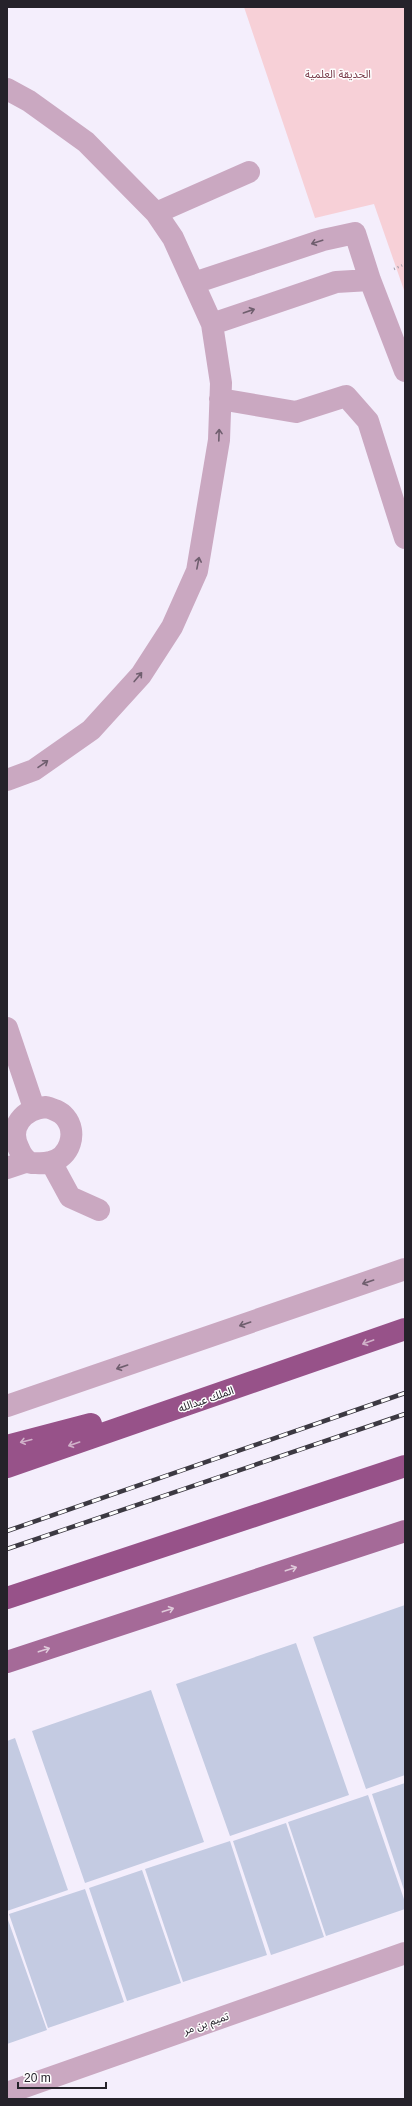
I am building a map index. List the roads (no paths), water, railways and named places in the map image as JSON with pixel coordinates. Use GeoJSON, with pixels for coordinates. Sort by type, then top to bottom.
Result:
{"type":"FeatureCollection","features":[{"type":"Feature","properties":{"kind":"highway","name":"الملك عبدالله"},"geometry":{"type":"LineString","coordinates":[[7,1467],[253,1383],[405,1329]]}},
{"type":"Feature","properties":{"kind":"highway"},"geometry":{"type":"LineString","coordinates":[[7,1446],[253,1383]]}},
{"type":"Feature","properties":{"kind":"highway"},"geometry":{"type":"LineString","coordinates":[[7,1598],[405,1466]]}},
{"type":"Feature","properties":{"kind":"highway"},"geometry":{"type":"LineString","coordinates":[[7,1598],[405,1480]]}},
{"type":"Feature","properties":{"kind":"main road"},"geometry":{"type":"LineString","coordinates":[[7,1662],[405,1531]]}},
{"type":"Feature","properties":{"kind":"street"},"geometry":{"type":"LineString","coordinates":[[7,89],[29,101],[86,142],[156,213],[173,238],[212,324],[221,383],[216,456],[197,571],[172,627],[141,675],[92,730],[34,770],[7,780]]}},
{"type":"Feature","properties":{"kind":"street"},"geometry":{"type":"LineString","coordinates":[[156,213],[248,172]]}},
{"type":"Feature","properties":{"kind":"street"},"geometry":{"type":"LineString","coordinates":[[194,283],[322,240],[355,233],[370,280],[405,371]]}},
{"type":"Feature","properties":{"kind":"street"},"geometry":{"type":"LineString","coordinates":[[212,324],[336,282],[370,280]]}},
{"type":"Feature","properties":{"kind":"street"},"geometry":{"type":"LineString","coordinates":[[220,399],[296,412],[346,396],[368,421],[405,538]]}},
{"type":"Feature","properties":{"kind":"street"},"geometry":{"type":"LineString","coordinates":[[7,1028],[34,1108]]}},
{"type":"Feature","properties":{"kind":"street"},"geometry":{"type":"LineString","coordinates":[[7,1168],[28,1161],[51,1162],[61,1157],[68,1148],[71,1138],[70,1127],[65,1117],[56,1110],[46,1107],[34,1108],[25,1113],[11,1134],[28,1161]]}},
{"type":"Feature","properties":{"kind":"street"},"geometry":{"type":"LineString","coordinates":[[51,1162],[70,1198],[99,1210]]}},
{"type":"Feature","properties":{"kind":"street"},"geometry":{"type":"LineString","coordinates":[[7,1406],[405,1270]]}},
{"type":"Feature","properties":{"kind":"street","name":"تميم بن مر"},"geometry":{"type":"LineString","coordinates":[[7,2093],[31,2092],[405,1953]]}},
{"type":"Feature","properties":{"kind":"railway"},"geometry":{"type":"LineString","coordinates":[[7,1531],[405,1393]]}},
{"type":"Feature","properties":{"kind":"railway"},"geometry":{"type":"LineString","coordinates":[[7,1549],[405,1414]]}},
{"type":"Feature","properties":{"kind":"park label","name":"الحديقة العلمية"},"geometry":{"type":"Point","coordinates":[338,74]}}]}
